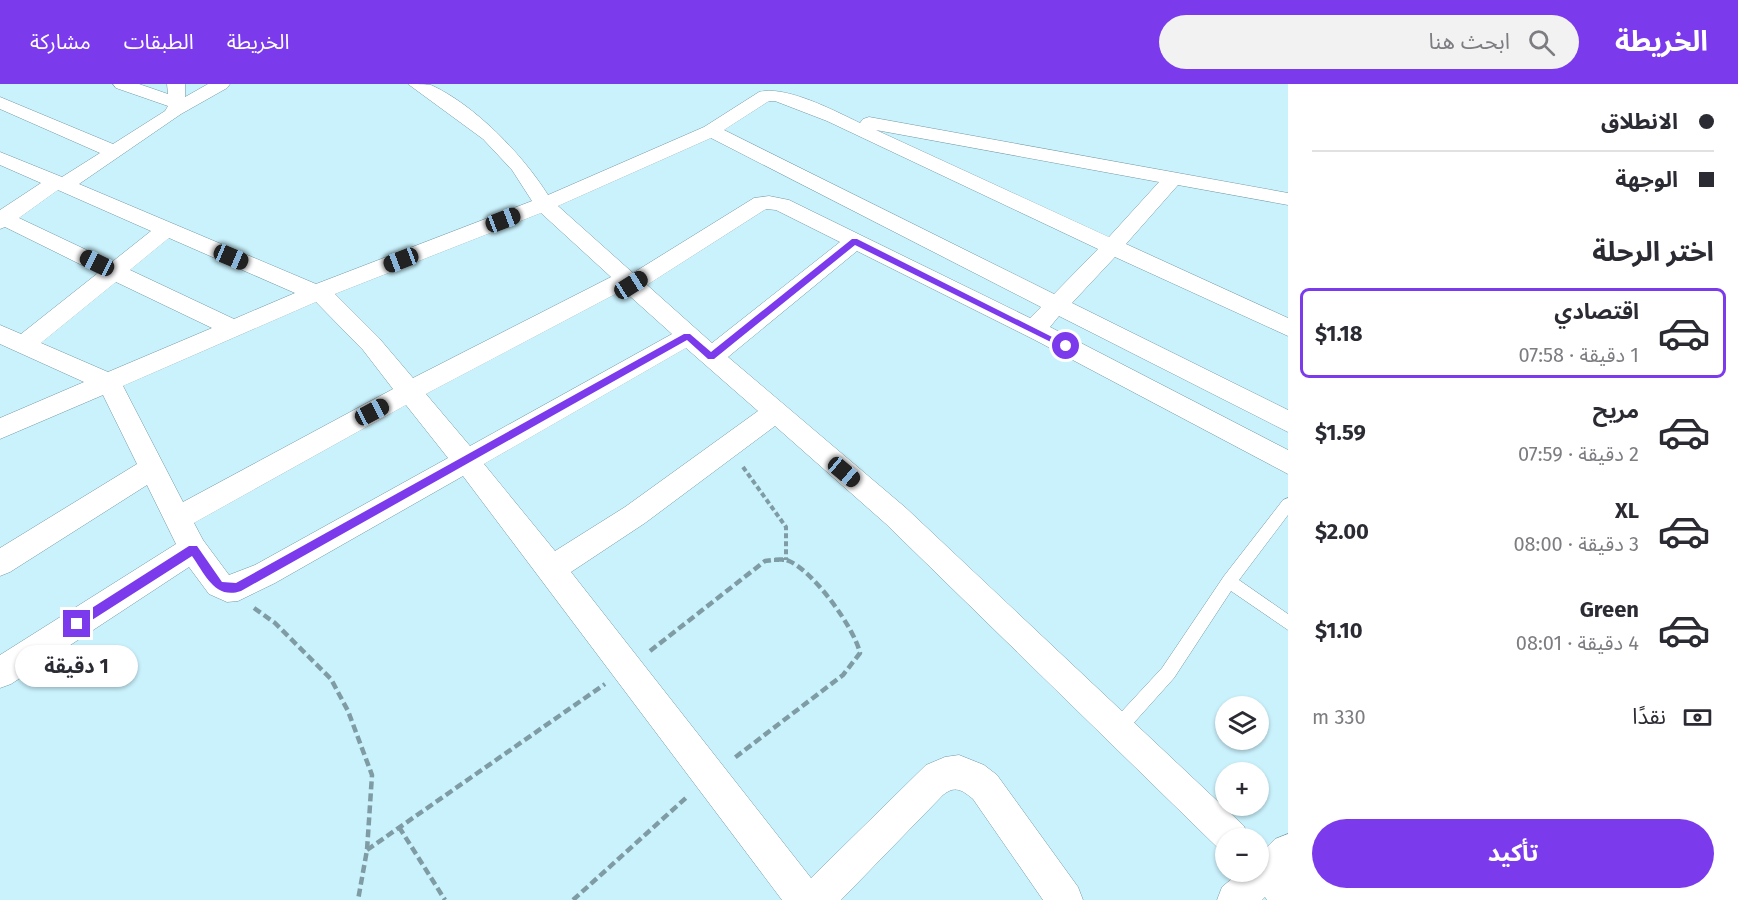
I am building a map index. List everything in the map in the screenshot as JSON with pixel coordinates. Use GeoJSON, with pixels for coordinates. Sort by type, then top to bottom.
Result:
{"type":"FeatureCollection","features":[{"type":"Feature","properties":{"kind":"street"},"geometry":{"type":"LineString","coordinates":[[122,84],[176,99],[221,84]]}},
{"type":"Feature","properties":{"kind":"street"},"geometry":{"type":"LineString","coordinates":[[417,84],[455,107],[504,148],[528,177],[544,204],[687,336],[896,516],[1221,828]]}},
{"type":"Feature","properties":{"kind":"street"},"geometry":{"type":"LineString","coordinates":[[0,429],[317,293],[544,204],[711,131],[765,96],[777,96],[833,117],[1288,328]]}},
{"type":"Feature","properties":{"kind":"street"},"geometry":{"type":"LineString","coordinates":[[2,219],[166,119],[176,99]]}},
{"type":"Feature","properties":{"kind":"street"},"geometry":{"type":"LineString","coordinates":[[0,102],[115,152]]}},
{"type":"Feature","properties":{"kind":"street"},"geometry":{"type":"LineString","coordinates":[[833,117],[1288,199]]}},
{"type":"Feature","properties":{"kind":"street"},"geometry":{"type":"LineString","coordinates":[[711,131],[1288,422]]}},
{"type":"Feature","properties":{"kind":"street"},"geometry":{"type":"LineString","coordinates":[[0,158],[317,293],[371,344],[466,459],[805,900]]}},
{"type":"Feature","properties":{"kind":"street"},"geometry":{"type":"LineString","coordinates":[[1041,333],[1039,323],[1112,247],[1173,178]]}},
{"type":"Feature","properties":{"kind":"street"},"geometry":{"type":"LineString","coordinates":[[179,518],[411,391],[628,283],[761,203],[769,202],[782,205],[1041,333],[1288,463]]}},
{"type":"Feature","properties":{"kind":"street"},"geometry":{"type":"LineString","coordinates":[[2,219],[234,329]]}},
{"type":"Feature","properties":{"kind":"street"},"geometry":{"type":"LineString","coordinates":[[24,344],[167,229]]}},
{"type":"Feature","properties":{"kind":"street"},"geometry":{"type":"LineString","coordinates":[[711,357],[855,241]]}},
{"type":"Feature","properties":{"kind":"street"},"geometry":{"type":"LineString","coordinates":[[0,334],[110,383],[193,549],[219,585],[227,589],[238,588],[265,574],[687,336]]}},
{"type":"Feature","properties":{"kind":"street"},"geometry":{"type":"LineString","coordinates":[[552,569],[635,515],[774,412]]}},
{"type":"Feature","properties":{"kind":"street"},"geometry":{"type":"LineString","coordinates":[[0,563],[153,468]]}},
{"type":"Feature","properties":{"kind":"street"},"geometry":{"type":"LineString","coordinates":[[0,673],[193,549]]}},
{"type":"Feature","properties":{"kind":"street"},"geometry":{"type":"LineString","coordinates":[[814,900],[931,783],[945,772],[972,776],[986,787],[1065,900]]}},
{"type":"Feature","properties":{"kind":"street"},"geometry":{"type":"LineString","coordinates":[[1235,900],[1275,871]]}},
{"type":"Feature","properties":{"kind":"lane"},"geometry":{"type":"LineString","coordinates":[[1117,729],[1168,673],[1229,581],[1288,504]]}},
{"type":"Feature","properties":{"kind":"lane"},"geometry":{"type":"LineString","coordinates":[[1229,581],[1288,622]]}},
{"type":"Feature","properties":{"kind":"path"},"geometry":{"type":"LineString","coordinates":[[728,447],[773,506],[786,527],[786,560]]}},
{"type":"Feature","properties":{"kind":"path"},"geometry":{"type":"LineString","coordinates":[[227,589],[275,623],[304,651],[331,679],[348,711],[372,775],[367,850],[358,900]]}},
{"type":"Feature","properties":{"kind":"path"},"geometry":{"type":"LineString","coordinates":[[399,827],[445,900]]}},
{"type":"Feature","properties":{"kind":"route"},"geometry":{"type":"LineString","coordinates":[[77,624],[193,549],[219,585],[227,589],[238,588],[687,336],[711,357],[855,241],[1066,346]]}}]}
